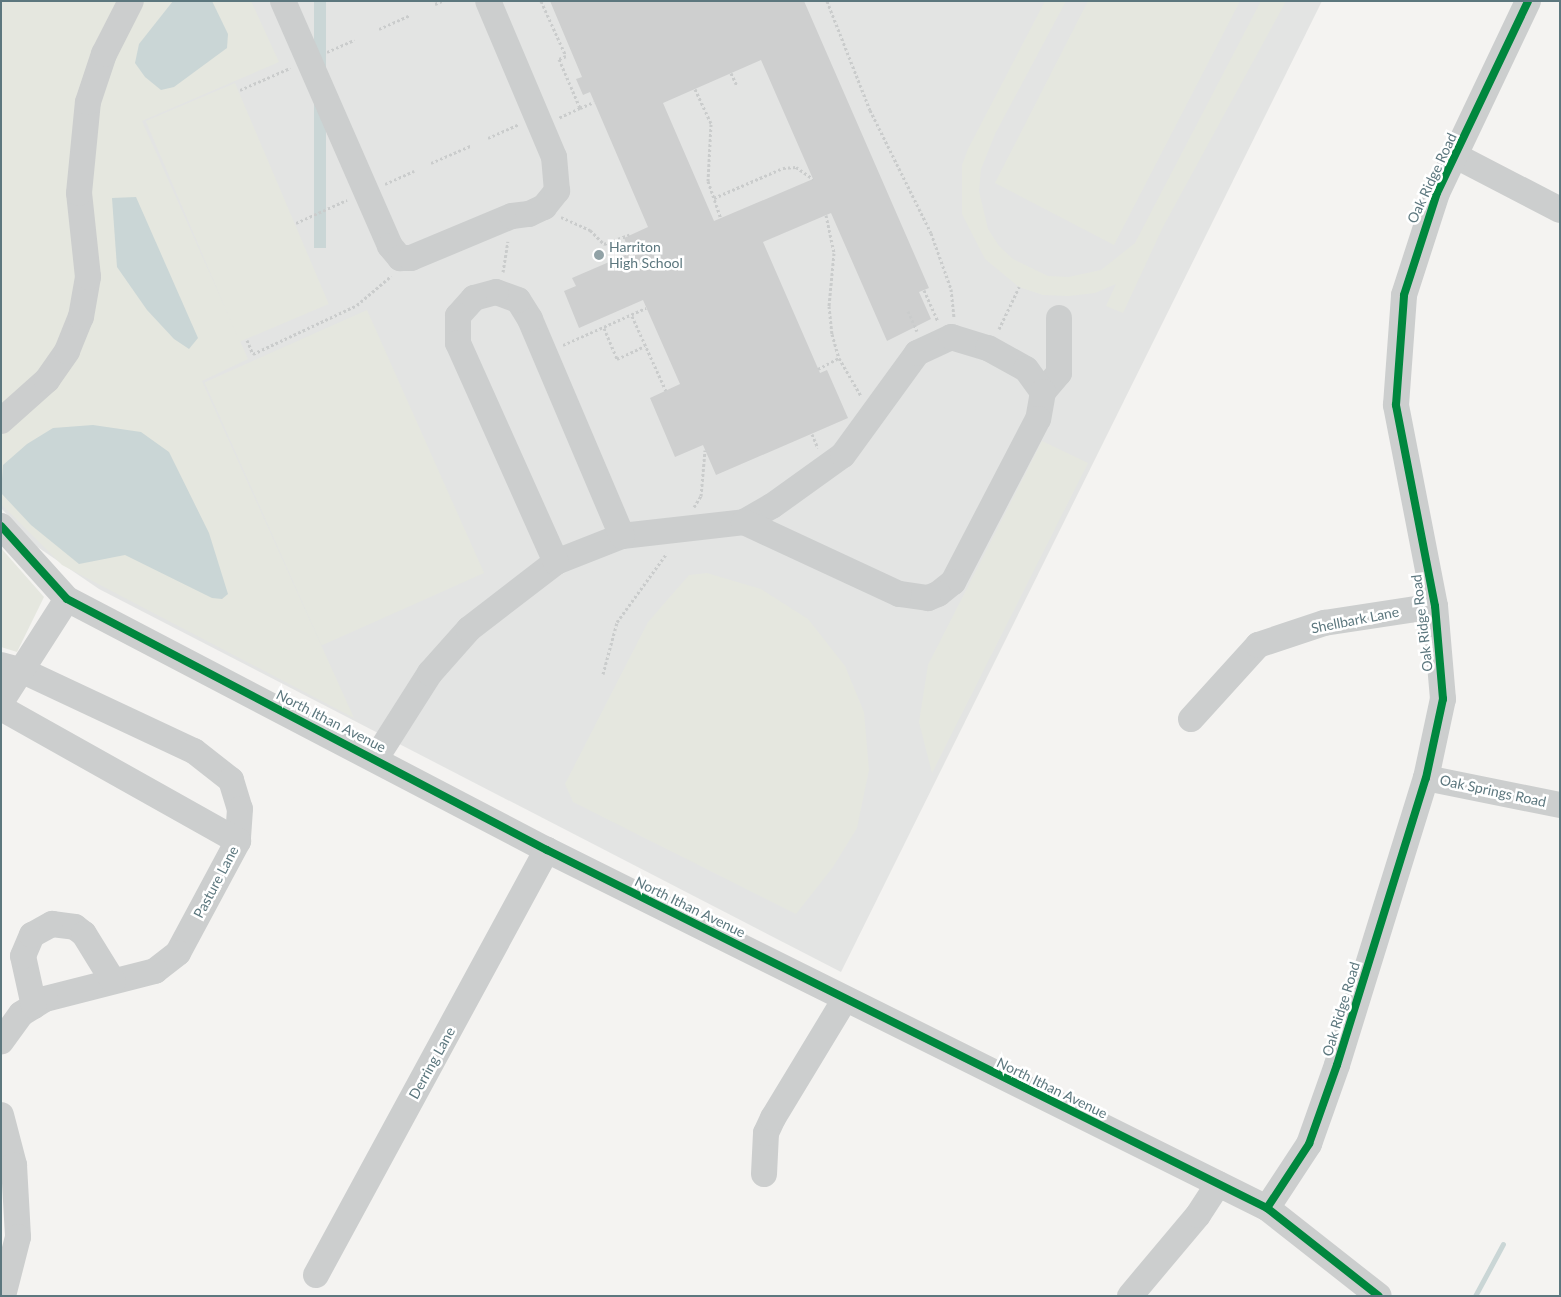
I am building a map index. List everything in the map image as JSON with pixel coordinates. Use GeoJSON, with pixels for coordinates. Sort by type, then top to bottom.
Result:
{"type":"FeatureCollection","features":[{"type":"Feature","properties":{"kind":"street"},"geometry":{"type":"LineString","coordinates":[[1,421],[47,380],[67,351],[81,317],[88,277],[79,193],[88,102],[104,54],[131,1]]}},
{"type":"Feature","properties":{"kind":"street"},"geometry":{"type":"LineString","coordinates":[[283,1],[390,246],[400,258],[411,258],[512,216],[529,214],[544,207],[557,191],[554,157],[488,1]]}},
{"type":"Feature","properties":{"kind":"street","name":"Oak Ridge Road"},"geometry":{"type":"LineString","coordinates":[[1267,1208],[1310,1144],[1426,778],[1443,699],[1435,606],[1396,405],[1404,295],[1421,231],[1528,1]]}},
{"type":"Feature","properties":{"kind":"street"},"geometry":{"type":"LineString","coordinates":[[1456,156],[1560,210]]}},
{"type":"Feature","properties":{"kind":"street"},"geometry":{"type":"LineString","coordinates":[[556,562],[458,343],[458,316],[474,298],[496,292],[518,300],[530,319],[622,536]]}},
{"type":"Feature","properties":{"kind":"street"},"geometry":{"type":"LineString","coordinates":[[744,522],[899,594],[928,598],[938,594],[953,582],[1038,419],[1043,392],[1059,372],[1059,318]]}},
{"type":"Feature","properties":{"kind":"street"},"geometry":{"type":"LineString","coordinates":[[376,758],[430,673],[469,629],[556,562],[622,536],[744,522],[843,455],[910,361],[927,346],[951,337],[988,348],[1026,369],[1043,392]]}},
{"type":"Feature","properties":{"kind":"street","name":"North Ithan Avenue"},"geometry":{"type":"LineString","coordinates":[[1,526],[67,599],[376,758],[547,850],[1267,1208],[1379,1296]]}},
{"type":"Feature","properties":{"kind":"street"},"geometry":{"type":"LineString","coordinates":[[1,702],[12,668],[67,599]]}},
{"type":"Feature","properties":{"kind":"street","name":"Shellbark Lane"},"geometry":{"type":"LineString","coordinates":[[1191,719],[1258,645],[1324,623],[1435,606]]}},
{"type":"Feature","properties":{"kind":"street","name":"Pasture Lane"},"geometry":{"type":"LineString","coordinates":[[1,1042],[21,1014],[45,998],[154,971],[178,954],[238,841],[240,809],[231,780],[194,751],[12,668]]}},
{"type":"Feature","properties":{"kind":"street"},"geometry":{"type":"LineString","coordinates":[[1,708],[238,841]]}},
{"type":"Feature","properties":{"kind":"street","name":"Oak Springs Road"},"geometry":{"type":"LineString","coordinates":[[1426,778],[1560,805]]}},
{"type":"Feature","properties":{"kind":"street","name":"Derring Lane"},"geometry":{"type":"LineString","coordinates":[[316,1275],[547,850]]}},
{"type":"Feature","properties":{"kind":"street"},"geometry":{"type":"LineString","coordinates":[[34,1006],[25,968],[26,945],[32,935],[52,924],[69,925],[84,934],[112,981]]}},
{"type":"Feature","properties":{"kind":"street"},"geometry":{"type":"LineString","coordinates":[[764,1174],[766,1133],[773,1118],[846,999]]}},
{"type":"Feature","properties":{"kind":"street"},"geometry":{"type":"LineString","coordinates":[[1,1114],[14,1165],[18,1237],[3,1296]]}},
{"type":"Feature","properties":{"kind":"street"},"geometry":{"type":"LineString","coordinates":[[1130,1296],[1198,1215],[1218,1184]]}},
{"type":"Feature","properties":{"kind":"path"},"geometry":{"type":"LineString","coordinates":[[435,4],[442,1]]}},
{"type":"Feature","properties":{"kind":"path"},"geometry":{"type":"LineString","coordinates":[[542,1],[566,56],[559,59],[580,108]]}},
{"type":"Feature","properties":{"kind":"path"},"geometry":{"type":"LineString","coordinates":[[827,1],[870,110],[931,233],[951,289],[956,326]]}},
{"type":"Feature","properties":{"kind":"path"},"geometry":{"type":"LineString","coordinates":[[378,29],[410,15]]}},
{"type":"Feature","properties":{"kind":"path"},"geometry":{"type":"LineString","coordinates":[[321,54],[354,40]]}},
{"type":"Feature","properties":{"kind":"path"},"geometry":{"type":"LineString","coordinates":[[240,90],[298,65]]}},
{"type":"Feature","properties":{"kind":"path"},"geometry":{"type":"LineString","coordinates":[[731,73],[737,86]]}},
{"type":"Feature","properties":{"kind":"path"},"geometry":{"type":"LineString","coordinates":[[695,89],[711,124],[708,181],[721,219]]}},
{"type":"Feature","properties":{"kind":"path"},"geometry":{"type":"LineString","coordinates":[[552,121],[594,102]]}},
{"type":"Feature","properties":{"kind":"path"},"geometry":{"type":"LineString","coordinates":[[488,138],[526,121]]}},
{"type":"Feature","properties":{"kind":"path"},"geometry":{"type":"LineString","coordinates":[[431,163],[470,146]]}},
{"type":"Feature","properties":{"kind":"path"},"geometry":{"type":"LineString","coordinates":[[714,198],[783,168],[796,166],[813,179]]}},
{"type":"Feature","properties":{"kind":"path"},"geometry":{"type":"LineString","coordinates":[[376,187],[414,171]]}},
{"type":"Feature","properties":{"kind":"path"},"geometry":{"type":"LineString","coordinates":[[296,223],[357,196]]}},
{"type":"Feature","properties":{"kind":"path"},"geometry":{"type":"LineString","coordinates":[[826,215],[834,253],[829,306],[832,334],[839,358],[856,391],[870,403]]}},
{"type":"Feature","properties":{"kind":"path"},"geometry":{"type":"LineString","coordinates":[[558,216],[590,230],[604,244],[629,235]]}},
{"type":"Feature","properties":{"kind":"path"},"geometry":{"type":"LineString","coordinates":[[502,278],[509,233]]}},
{"type":"Feature","properties":{"kind":"path"},"geometry":{"type":"LineString","coordinates":[[247,340],[253,354],[357,305],[387,282],[395,269]]}},
{"type":"Feature","properties":{"kind":"path"},"geometry":{"type":"LineString","coordinates":[[994,339],[1019,286]]}},
{"type":"Feature","properties":{"kind":"path"},"geometry":{"type":"LineString","coordinates":[[924,290],[942,328]]}},
{"type":"Feature","properties":{"kind":"path"},"geometry":{"type":"LineString","coordinates":[[560,346],[632,316],[646,308]]}},
{"type":"Feature","properties":{"kind":"path"},"geometry":{"type":"LineString","coordinates":[[908,311],[920,338]]}},
{"type":"Feature","properties":{"kind":"path"},"geometry":{"type":"LineString","coordinates":[[632,316],[666,391]]}},
{"type":"Feature","properties":{"kind":"path"},"geometry":{"type":"LineString","coordinates":[[604,328],[617,359],[645,346]]}},
{"type":"Feature","properties":{"kind":"path"},"geometry":{"type":"LineString","coordinates":[[818,369],[839,358]]}},
{"type":"Feature","properties":{"kind":"path"},"geometry":{"type":"LineString","coordinates":[[689,514],[700,496],[705,450]]}},
{"type":"Feature","properties":{"kind":"path"},"geometry":{"type":"LineString","coordinates":[[603,674],[618,622],[670,549]]}},
{"type":"Feature","properties":{"kind":"shaded area","name":"Harriton High School"},"geometry":{"type":"Polygon","coordinates":[[[1,1],[1322,1],[841,972],[99,589],[36,546],[1,508],[1,1]]]}},
{"type":"Feature","properties":{"kind":"shaded area"},"geometry":{"type":"Polygon","coordinates":[[[1,1],[251,1],[279,62],[142,121],[248,359],[202,381],[354,718],[62,565],[1,504],[1,1]]]}},
{"type":"Feature","properties":{"kind":"shaded area"},"geometry":{"type":"Polygon","coordinates":[[[173,1],[212,1],[228,34],[227,48],[174,87],[161,90],[145,77],[135,63],[139,44],[173,1]]]}},
{"type":"Feature","properties":{"kind":"shaded area"},"geometry":{"type":"Polygon","coordinates":[[[314,1],[326,1],[326,248],[314,248],[314,1]]]}},
{"type":"Feature","properties":{"kind":"shaded area"},"geometry":{"type":"Polygon","coordinates":[[[1045,1],[1066,1],[995,134],[981,169],[979,191],[988,229],[999,246],[1013,259],[1048,276],[1068,277],[1101,270],[1135,243],[1261,1],[1286,1],[1163,227],[1123,313],[1106,306],[1116,284],[1095,293],[1069,296],[1043,295],[1019,287],[985,259],[962,214],[962,165],[968,149],[1045,1]]]}},
{"type":"Feature","properties":{"kind":"shaded area"},"geometry":{"type":"Polygon","coordinates":[[[1088,1],[1240,1],[1114,245],[995,183],[1088,1]]]}},
{"type":"Feature","properties":{"kind":"shaded area"},"geometry":{"type":"Polygon","coordinates":[[[235,83],[329,304],[239,342],[146,121],[235,83]]]}},
{"type":"Feature","properties":{"kind":"shaded area"},"geometry":{"type":"Polygon","coordinates":[[[136,197],[198,338],[189,349],[174,339],[147,310],[117,267],[112,198],[136,197]]]}},
{"type":"Feature","properties":{"kind":"shaded area"},"geometry":{"type":"Polygon","coordinates":[[[367,310],[484,573],[322,646],[204,382],[367,310]]]}},
{"type":"Feature","properties":{"kind":"shaded area"},"geometry":{"type":"Polygon","coordinates":[[[93,425],[141,432],[169,452],[209,533],[228,594],[222,599],[212,598],[125,555],[79,564],[31,525],[1,493],[3,465],[27,444],[53,428],[93,425]]]}},
{"type":"Feature","properties":{"kind":"shaded area"},"geometry":{"type":"Polygon","coordinates":[[[1042,441],[1088,463],[932,773],[919,722],[928,665],[1042,441]]]}},
{"type":"Feature","properties":{"kind":"shaded area"},"geometry":{"type":"Polygon","coordinates":[[[1,548],[44,597],[17,652],[1,647],[1,548]]]}},
{"type":"Feature","properties":{"kind":"shaded area"},"geometry":{"type":"Polygon","coordinates":[[[707,573],[761,589],[808,619],[845,666],[864,712],[869,770],[857,828],[833,867],[796,914],[573,802],[565,784],[648,622],[689,575],[707,573]]]}},
{"type":"Feature","properties":{"kind":"building"},"geometry":{"type":"Polygon","coordinates":[[[550,1],[804,1],[929,288],[919,292],[931,319],[887,341],[831,213],[763,242],[820,373],[827,370],[848,418],[716,475],[703,445],[675,457],[650,398],[680,384],[643,300],[579,328],[564,291],[576,286],[572,278],[630,253],[624,238],[648,227],[590,92],[583,95],[576,79],[582,77],[550,1]],[[761,60],[663,103],[714,221],[813,179],[761,60]]]}},
{"type":"Feature","properties":{"kind":"waterway"},"geometry":{"type":"LineString","coordinates":[[1475,1296],[1503,1244]]}},
{"type":"Feature","properties":{"kind":"cycle path"},"geometry":{"type":"LineString","coordinates":[[1267,1208],[1309,1144],[1337,1065],[1426,778],[1443,699],[1435,606],[1396,405],[1404,295],[1437,193],[1528,1]]}},
{"type":"Feature","properties":{"kind":"cycle path"},"geometry":{"type":"LineString","coordinates":[[1,526],[67,599],[547,850],[1267,1208],[1379,1296]]}},
{"type":"Feature","properties":{"kind":"place","name":"Harriton High School"},"geometry":{"type":"Point","coordinates":[599,255]}}]}
